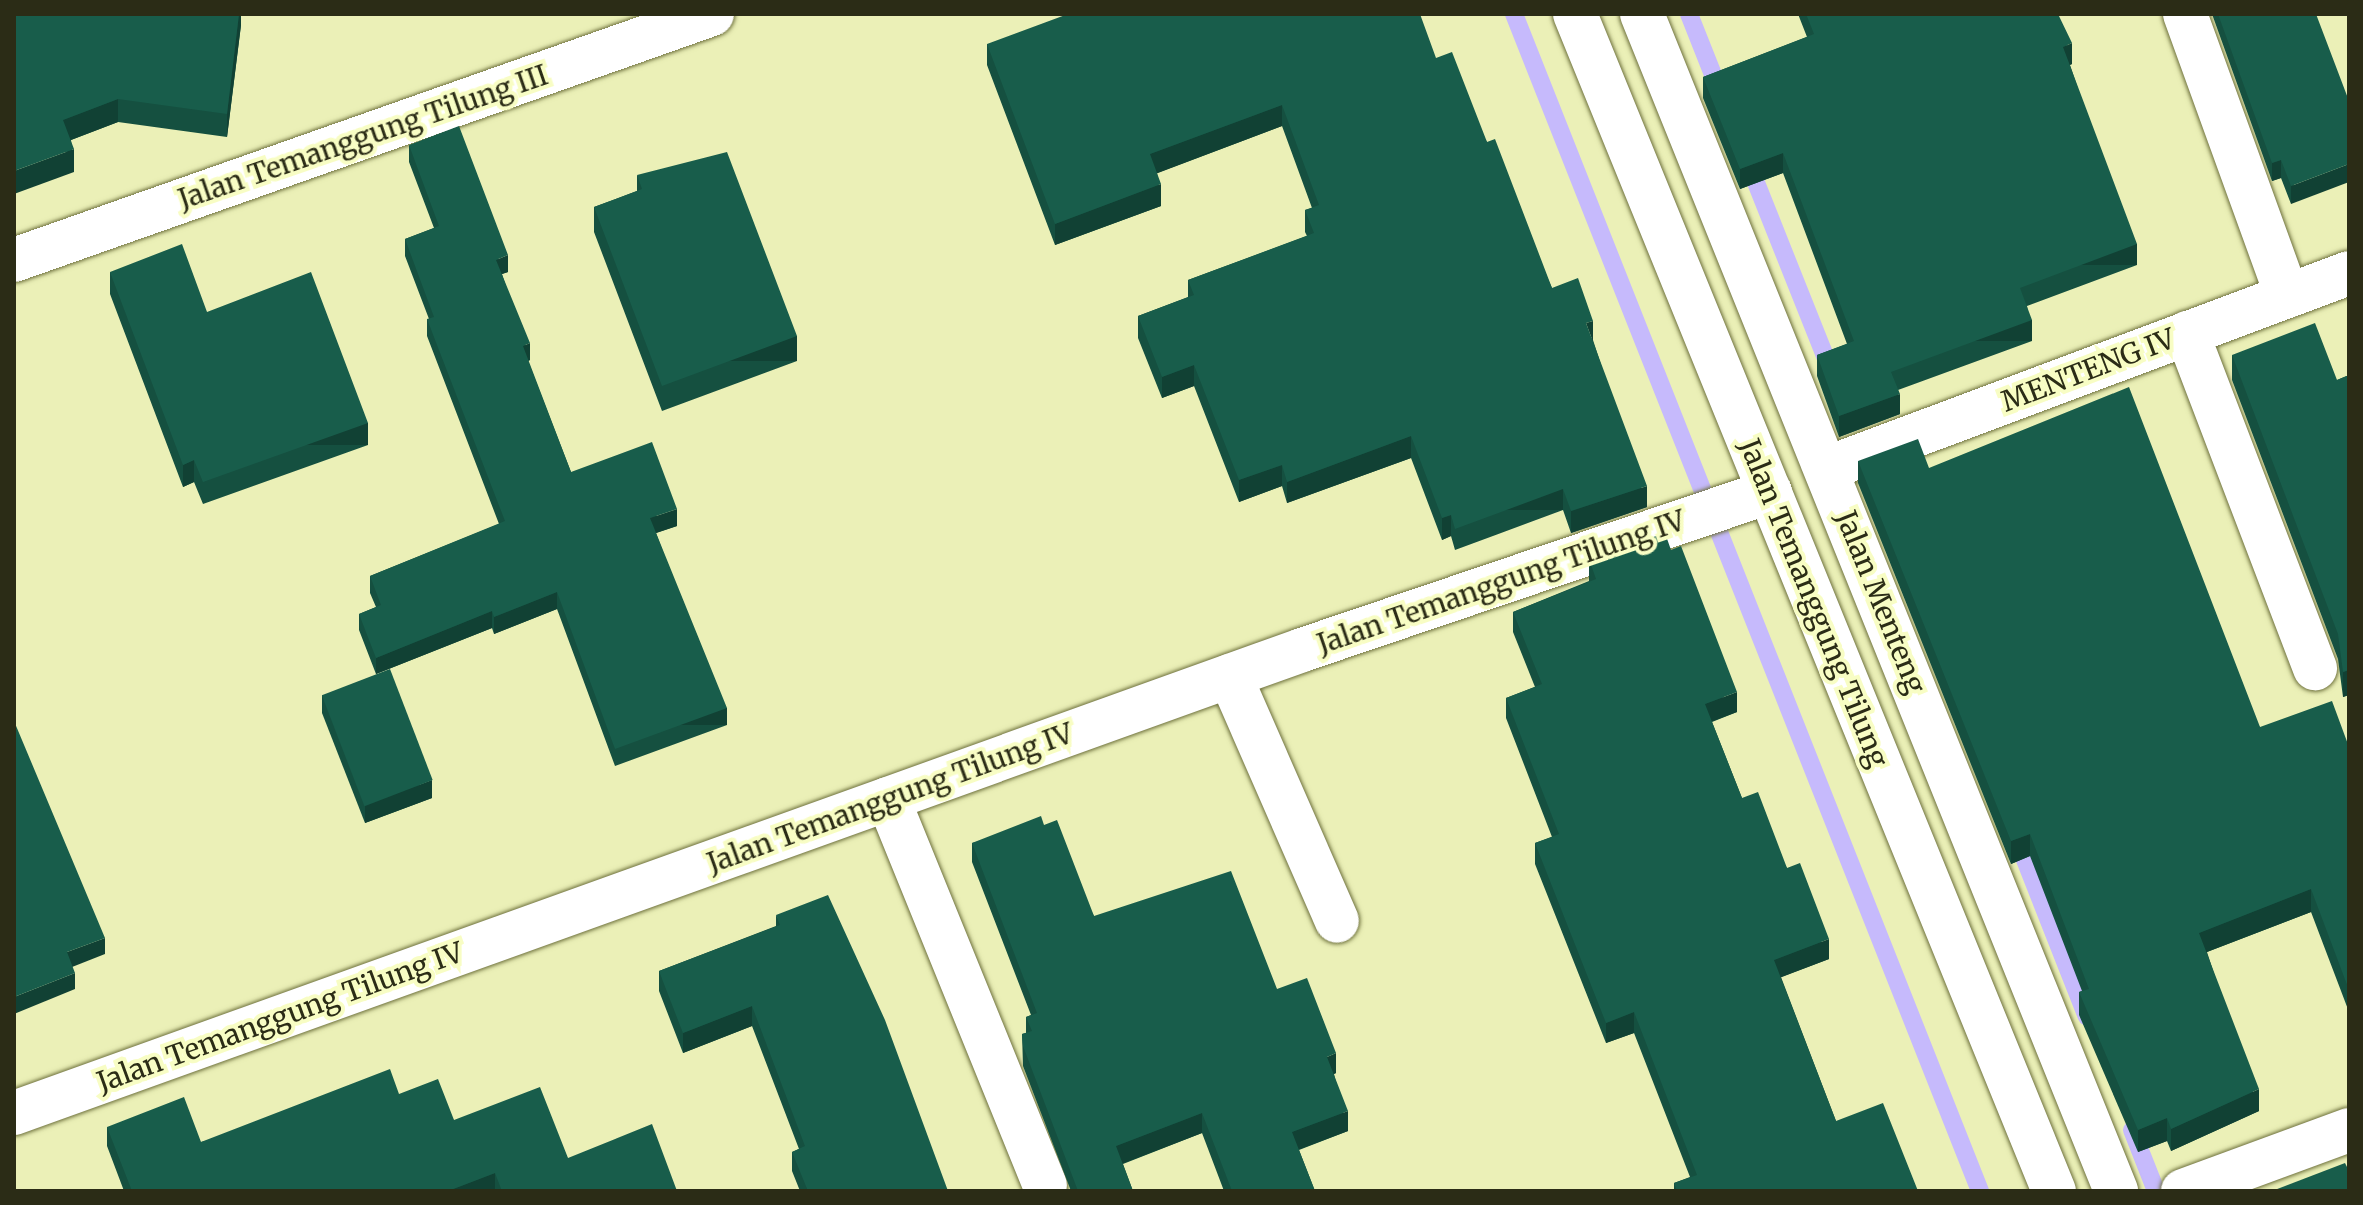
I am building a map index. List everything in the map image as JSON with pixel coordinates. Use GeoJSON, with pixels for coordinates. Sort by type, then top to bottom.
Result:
{"type":"FeatureCollection","features":[{"type":"Feature","properties":{"kind":"street","name":"Jalan Temanggung Tilung III"},"geometry":{"type":"LineString","coordinates":[[14,260],[712,14]]}},
{"type":"Feature","properties":{"kind":"street","name":"Jalan Temanggung Tilung"},"geometry":{"type":"LineString","coordinates":[[1575,14],[2054,1191]]}},
{"type":"Feature","properties":{"kind":"street","name":"Jalan Menteng"},"geometry":{"type":"LineString","coordinates":[[1642,14],[1828,468],[2116,1191]]}},
{"type":"Feature","properties":{"kind":"street"},"geometry":{"type":"LineString","coordinates":[[2185,14],[2287,296]]}},
{"type":"Feature","properties":{"kind":"street","name":"MENTENG IV"},"geometry":{"type":"LineString","coordinates":[[1828,468],[2349,273]]}},
{"type":"Feature","properties":{"kind":"street"},"geometry":{"type":"LineString","coordinates":[[2187,333],[2315,668]]}},
{"type":"Feature","properties":{"kind":"street","name":"Jalan Temanggung Tilung IV"},"geometry":{"type":"LineString","coordinates":[[14,1113],[1230,676],[1770,492]]}},
{"type":"Feature","properties":{"kind":"street"},"geometry":{"type":"LineString","coordinates":[[1230,676],[1337,921]]}},
{"type":"Feature","properties":{"kind":"street"},"geometry":{"type":"LineString","coordinates":[[888,799],[1045,1185]]}},
{"type":"Feature","properties":{"kind":"street"},"geometry":{"type":"LineString","coordinates":[[2183,1191],[2349,1130]]}},
{"type":"Feature","properties":{"kind":"building"},"geometry":{"type":"Polygon","coordinates":[[[14,14],[239,14],[227,114],[118,99],[63,120],[74,149],[14,171],[14,14]]]}},
{"type":"Feature","properties":{"kind":"building"},"geometry":{"type":"Polygon","coordinates":[[[1068,14],[1420,14],[1436,58],[1452,52],[1487,142],[1495,139],[1552,288],[1578,278],[1593,321],[1586,323],[1647,486],[1571,511],[1563,489],[1455,529],[1451,515],[1442,518],[1411,436],[1287,482],[1282,465],[1239,480],[1194,365],[1162,377],[1138,316],[1194,295],[1188,280],[1314,233],[1305,210],[1319,205],[1282,105],[1150,154],[1161,184],[1055,224],[987,44],[1068,14]]]}},
{"type":"Feature","properties":{"kind":"building"},"geometry":{"type":"Polygon","coordinates":[[[1806,14],[2058,14],[2072,43],[2063,47],[2137,244],[2020,288],[2032,320],[1891,372],[1900,394],[1839,416],[1817,355],[1854,341],[1783,153],[1740,169],[1703,77],[1814,34],[1806,14]]]}},
{"type":"Feature","properties":{"kind":"building"},"geometry":{"type":"Polygon","coordinates":[[[2218,14],[2316,14],[2349,101],[2349,164],[2291,186],[2281,160],[2272,163],[2218,14]]]}},
{"type":"Feature","properties":{"kind":"building"},"geometry":{"type":"Polygon","coordinates":[[[459,126],[508,255],[496,260],[530,343],[523,346],[571,472],[652,442],[677,509],[650,518],[727,708],[615,749],[557,592],[494,617],[492,611],[376,658],[359,614],[381,605],[370,576],[505,521],[427,319],[434,317],[405,239],[439,226],[409,145],[459,126]]]}},
{"type":"Feature","properties":{"kind":"building"},"geometry":{"type":"Polygon","coordinates":[[[727,152],[797,336],[662,386],[594,207],[642,189],[637,175],[727,152]]]}},
{"type":"Feature","properties":{"kind":"building"},"geometry":{"type":"Polygon","coordinates":[[[182,244],[207,312],[311,272],[368,423],[203,482],[194,460],[183,465],[110,272],[182,244]]]}},
{"type":"Feature","properties":{"kind":"building"},"geometry":{"type":"Polygon","coordinates":[[[2315,323],[2337,380],[2349,375],[2349,670],[2343,672],[2338,634],[2232,355],[2315,323]]]}},
{"type":"Feature","properties":{"kind":"building"},"geometry":{"type":"Polygon","coordinates":[[[2129,387],[2260,727],[2332,701],[2349,747],[2349,990],[2311,889],[2199,933],[2259,1089],[2171,1129],[2167,1118],[2138,1130],[2079,992],[2089,989],[2030,834],[2011,841],[1858,461],[1918,439],[1929,468],[2129,387]]]}},
{"type":"Feature","properties":{"kind":"building"},"geometry":{"type":"Polygon","coordinates":[[[1665,533],[1671,550],[1681,546],[1737,692],[1705,704],[1742,798],[1758,792],[1787,868],[1800,863],[1829,939],[1774,960],[1836,1121],[1883,1103],[1918,1191],[1677,1191],[1674,1183],[1697,1175],[1634,1012],[1606,1023],[1535,843],[1559,834],[1506,698],[1542,684],[1513,612],[1596,579],[1589,559],[1665,533]]]}},
{"type":"Feature","properties":{"kind":"building"},"geometry":{"type":"Polygon","coordinates":[[[390,669],[433,780],[364,806],[322,695],[390,669]]]}},
{"type":"Feature","properties":{"kind":"building"},"geometry":{"type":"Polygon","coordinates":[[[14,721],[105,938],[67,952],[75,973],[14,997],[14,721]]]}},
{"type":"Feature","properties":{"kind":"building"},"geometry":{"type":"Polygon","coordinates":[[[1041,816],[1044,825],[1057,820],[1094,916],[1231,871],[1277,989],[1307,978],[1336,1053],[1327,1057],[1348,1111],[1292,1132],[1315,1191],[1232,1191],[1202,1113],[1116,1146],[1133,1191],[1078,1191],[1023,1046],[1022,1034],[1032,1031],[1026,1017],[1037,1013],[972,843],[1041,816]]]}},
{"type":"Feature","properties":{"kind":"building"},"geometry":{"type":"Polygon","coordinates":[[[828,895],[885,1020],[948,1191],[808,1191],[792,1152],[805,1146],[752,1006],[683,1033],[659,971],[780,925],[776,915],[828,895]]]}},
{"type":"Feature","properties":{"kind":"building"},"geometry":{"type":"Polygon","coordinates":[[[390,1069],[399,1094],[438,1079],[454,1120],[540,1087],[568,1158],[652,1124],[677,1191],[502,1191],[495,1173],[448,1191],[132,1191],[107,1127],[184,1097],[201,1142],[390,1069]]]}},
{"type":"Feature","properties":{"kind":"building"},"geometry":{"type":"Polygon","coordinates":[[[2345,1163],[2349,1171],[2349,1191],[2272,1191],[2345,1163]]]}},
{"type":"Feature","properties":{"kind":"waterway"},"geometry":{"type":"LineString","coordinates":[[1514,14],[1980,1191]]}},
{"type":"Feature","properties":{"kind":"waterway"},"geometry":{"type":"LineString","coordinates":[[1689,14],[1721,95]]}},
{"type":"Feature","properties":{"kind":"waterway"},"geometry":{"type":"LineString","coordinates":[[1747,160],[1832,374]]}},
{"type":"Feature","properties":{"kind":"waterway"},"geometry":{"type":"LineString","coordinates":[[2016,837],[2087,1017]]}},
{"type":"Feature","properties":{"kind":"waterway"},"geometry":{"type":"LineString","coordinates":[[2132,1130],[2156,1191]]}}]}
